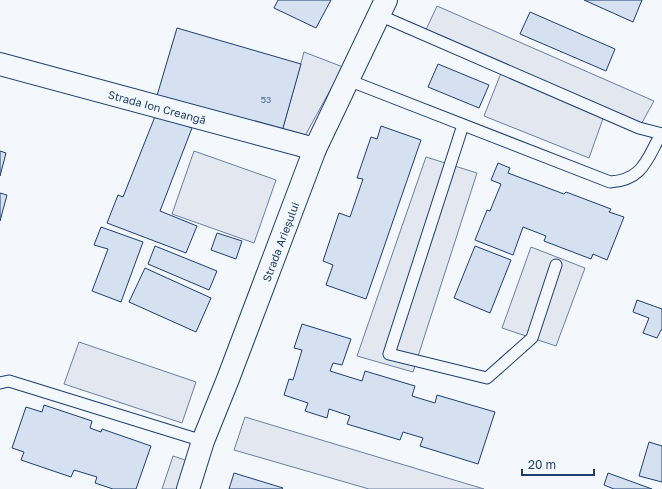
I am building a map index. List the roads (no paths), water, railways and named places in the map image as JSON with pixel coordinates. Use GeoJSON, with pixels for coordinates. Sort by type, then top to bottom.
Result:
{"type":"FeatureCollection","features":[{"type":"Feature","properties":{"kind":"street","name":"Strada Arieșului"},"geometry":{"type":"LineString","coordinates":[[188,489],[203,441],[315,149],[383,7]]}},
{"type":"Feature","properties":{"kind":"street","name":"Strada Ion Creangă"},"geometry":{"type":"LineString","coordinates":[[0,64],[315,149]]}},
{"type":"Feature","properties":{"kind":"lane"},"geometry":{"type":"LineString","coordinates":[[348,80],[610,182],[626,180],[643,168],[662,134],[639,128],[383,7]]}},
{"type":"Feature","properties":{"kind":"lane"},"geometry":{"type":"LineString","coordinates":[[464,126],[389,354],[487,378],[532,338],[556,265]]}},
{"type":"Feature","properties":{"kind":"lane"},"geometry":{"type":"LineString","coordinates":[[0,383],[9,381],[203,441]]}}]}
